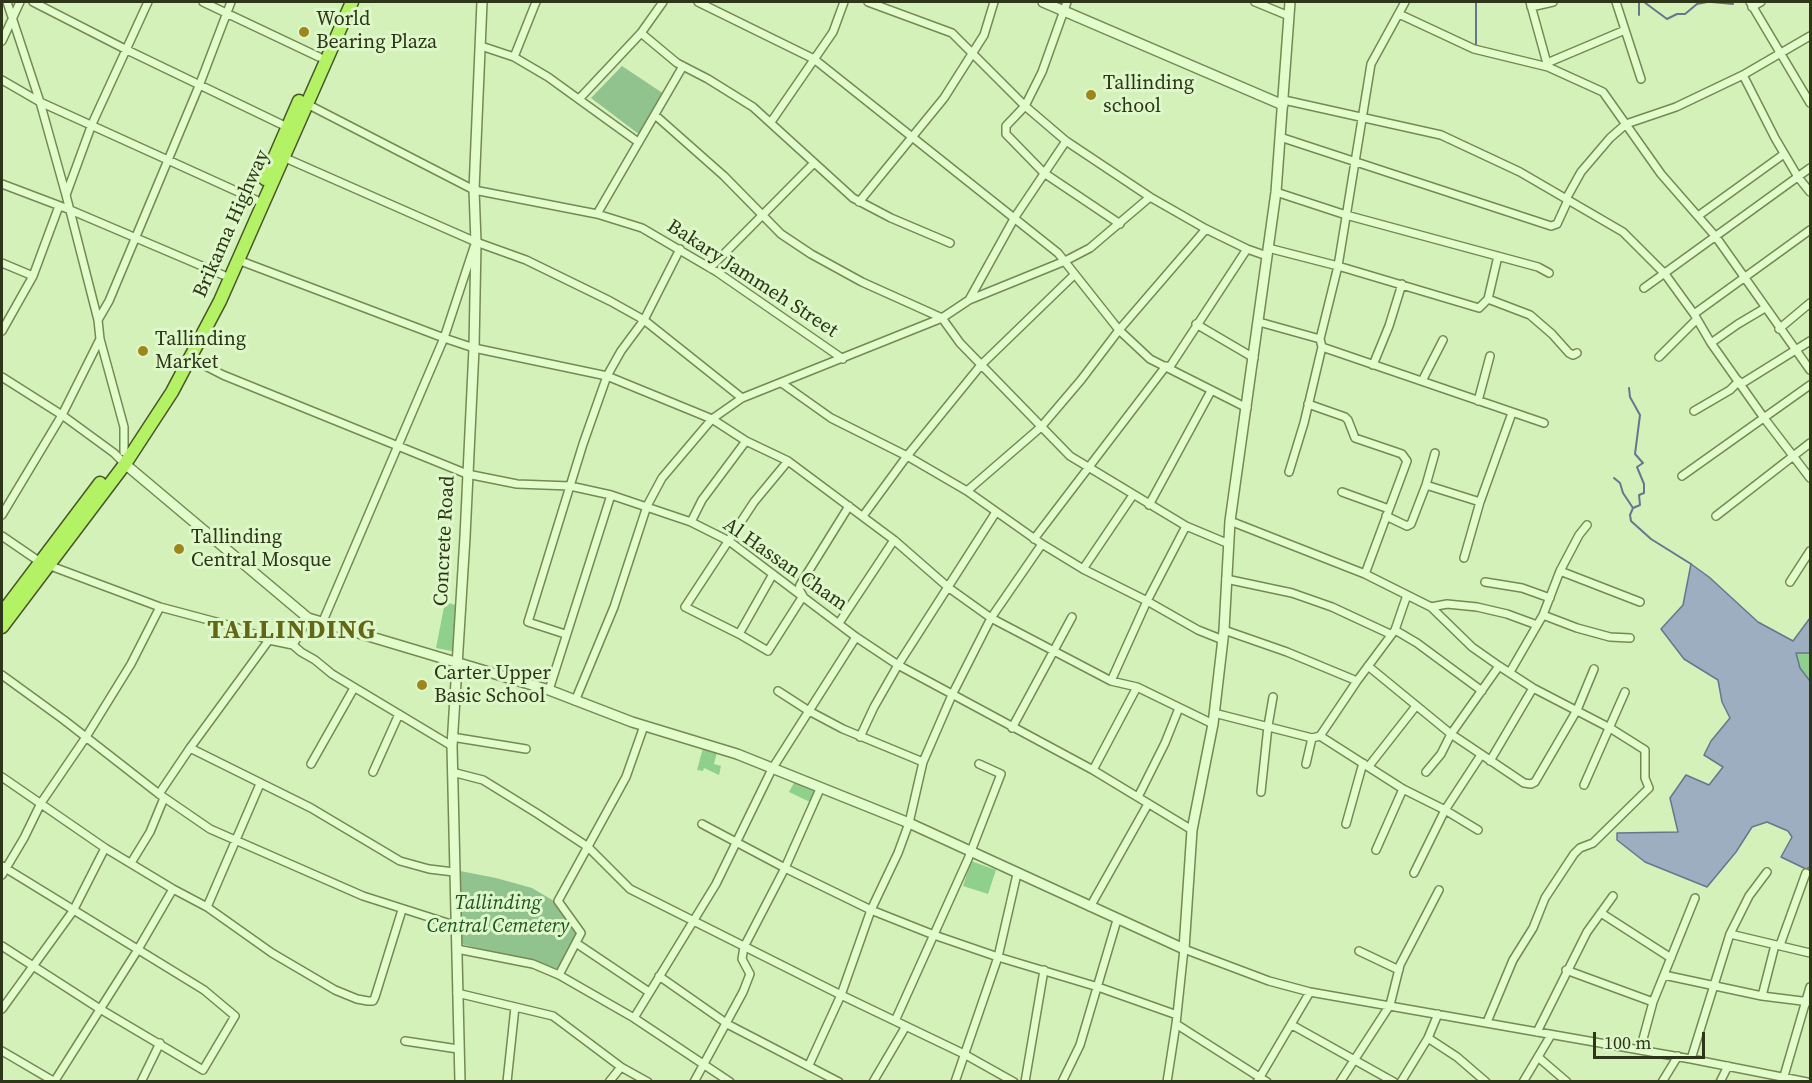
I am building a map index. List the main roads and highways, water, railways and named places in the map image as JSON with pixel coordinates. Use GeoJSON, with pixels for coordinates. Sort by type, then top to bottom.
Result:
{"type":"FeatureCollection","features":[{"type":"Feature","properties":{"kind":"highway","name":"Brikama Highway"},"geometry":{"type":"LineString","coordinates":[[122,458],[202,320],[343,2]]}},
{"type":"Feature","properties":{"kind":"highway","name":"Brikama Highway"},"geometry":{"type":"LineString","coordinates":[[2,627],[44,564],[122,458],[153,423],[190,358],[216,310],[352,2]]}},
{"type":"Feature","properties":{"kind":"highway","name":"Brikama Highway"},"geometry":{"type":"LineString","coordinates":[[2,613],[44,564]]}},
{"type":"Feature","properties":{"kind":"water"},"geometry":{"type":"Polygon","coordinates":[[[1691,564],[1709,577],[1758,622],[1793,641],[1810,618],[1810,653],[1796,653],[1800,668],[1810,681],[1810,867],[1806,869],[1781,857],[1792,837],[1788,831],[1767,822],[1752,827],[1736,852],[1707,887],[1645,862],[1617,840],[1617,833],[1678,832],[1670,798],[1686,775],[1709,785],[1723,767],[1704,755],[1711,741],[1730,718],[1722,702],[1718,680],[1684,659],[1661,629],[1683,605],[1691,564]]]}},
{"type":"Feature","properties":{"kind":"waterway"},"geometry":{"type":"LineString","coordinates":[[1476,2],[1476,47]]}},
{"type":"Feature","properties":{"kind":"waterway"},"geometry":{"type":"LineString","coordinates":[[1639,2],[1639,15]]}},
{"type":"Feature","properties":{"kind":"waterway"},"geometry":{"type":"LineString","coordinates":[[1644,2],[1667,19],[1677,14],[1685,14],[1697,4],[1707,2]]}},
{"type":"Feature","properties":{"kind":"waterway"},"geometry":{"type":"LineString","coordinates":[[1712,2],[1733,4]]}},
{"type":"Feature","properties":{"kind":"waterway"},"geometry":{"type":"LineString","coordinates":[[1629,388],[1630,397],[1640,415],[1635,454],[1643,463],[1637,467],[1644,484],[1644,493],[1639,495],[1640,505],[1633,508]]}},
{"type":"Feature","properties":{"kind":"waterway"},"geometry":{"type":"LineString","coordinates":[[1614,478],[1620,483],[1623,493],[1633,508],[1630,515],[1631,521],[1651,539],[1691,564]]}},
{"type":"Feature","properties":{"kind":"place","name":"World Bearing Plaza"},"geometry":{"type":"Point","coordinates":[304,32]}},
{"type":"Feature","properties":{"kind":"place","name":"Tallinding school"},"geometry":{"type":"Point","coordinates":[1091,95]}},
{"type":"Feature","properties":{"kind":"place","name":"Tallinding Market"},"geometry":{"type":"Point","coordinates":[143,351]}},
{"type":"Feature","properties":{"kind":"place","name":"Tallinding Central Mosque"},"geometry":{"type":"Point","coordinates":[179,549]}},
{"type":"Feature","properties":{"kind":"place","name":"Carter Upper Basic School"},"geometry":{"type":"Point","coordinates":[422,685]}},
{"type":"Feature","properties":{"kind":"district","name":"TALLINDING"},"geometry":{"type":"Point","coordinates":[292,631]}},
{"type":"Feature","properties":{"kind":"park label","name":"Tallinding Central Cemetery"},"geometry":{"type":"Point","coordinates":[498,916]}}]}
